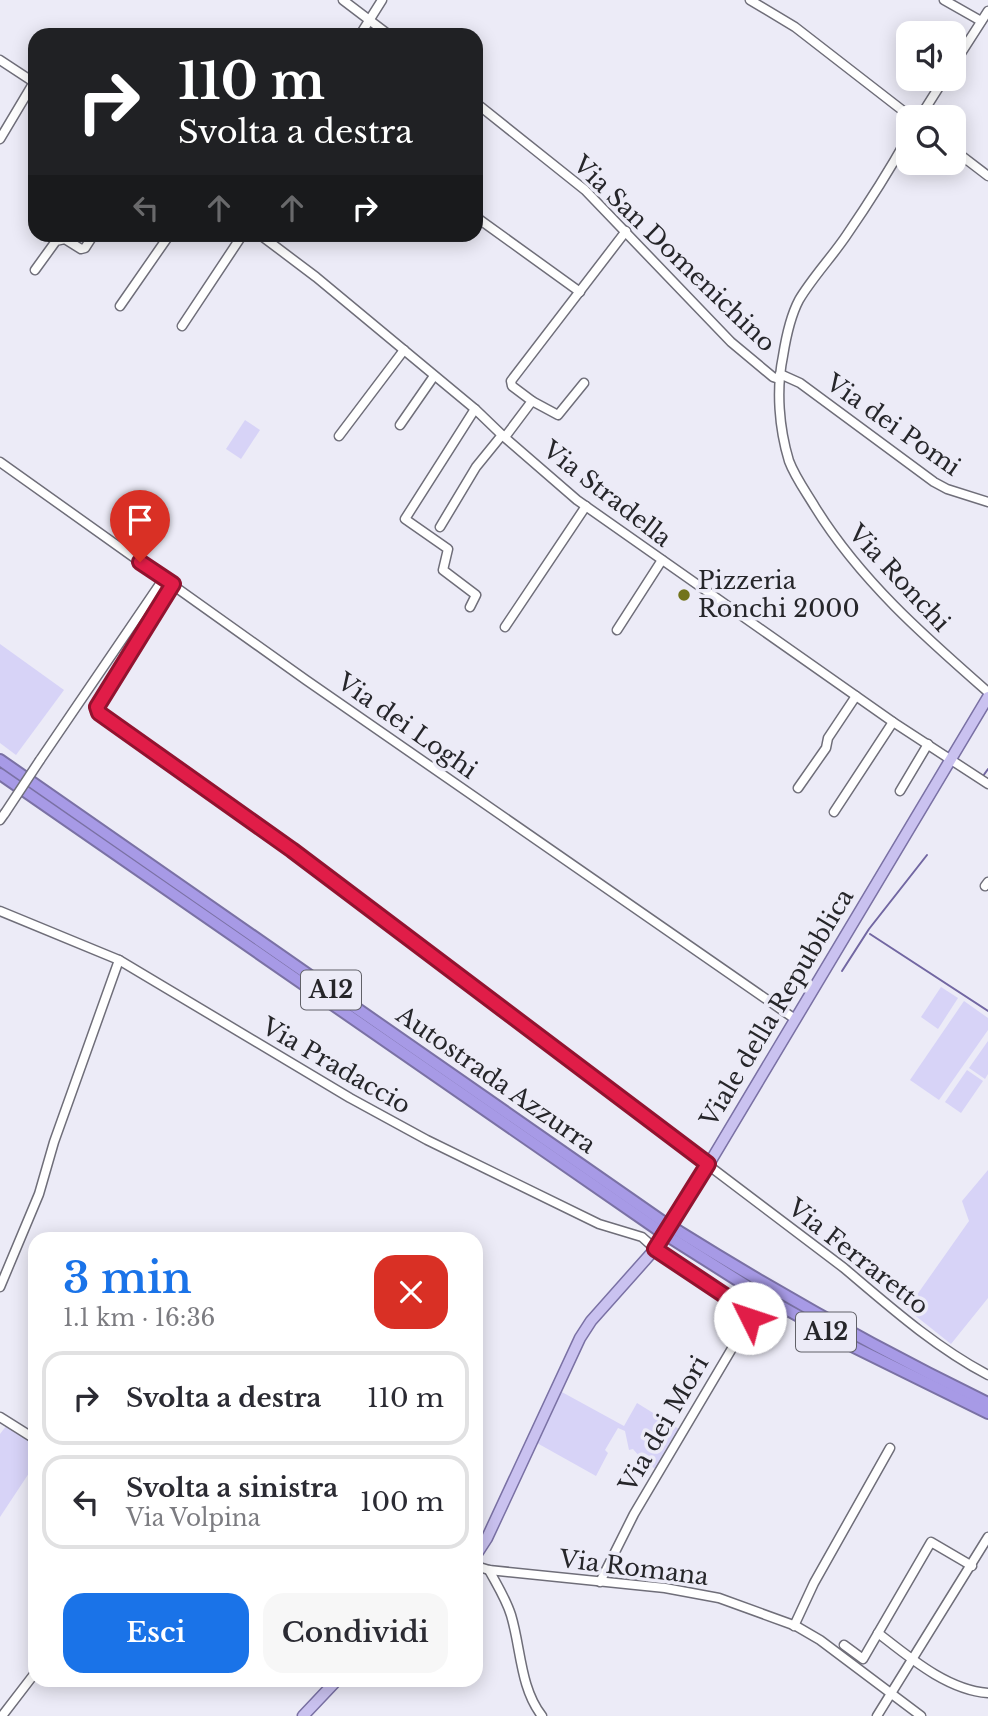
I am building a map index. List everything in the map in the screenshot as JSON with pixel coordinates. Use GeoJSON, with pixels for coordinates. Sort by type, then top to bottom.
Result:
{"type":"FeatureCollection","features":[{"type":"Feature","properties":{"kind":"highway","name":"Autostrada Azzurra"},"geometry":{"type":"LineString","coordinates":[[0,760],[761,1295],[855,1347],[988,1413]]}},
{"type":"Feature","properties":{"kind":"highway","name":"Autostrada Azzurra"},"geometry":{"type":"LineString","coordinates":[[0,774],[660,1225]]}},
{"type":"Feature","properties":{"kind":"highway","name":"Autostrada Azzurra"},"geometry":{"type":"LineString","coordinates":[[674,1235],[859,1338],[988,1403]]}},
{"type":"Feature","properties":{"kind":"main road","name":"Viale della Repubblica"},"geometry":{"type":"LineString","coordinates":[[483,1544],[580,1338],[591,1321],[655,1249],[988,694]]}},
{"type":"Feature","properties":{"kind":"main road"},"geometry":{"type":"LineString","coordinates":[[303,1716],[330,1687]]}},
{"type":"Feature","properties":{"kind":"street"},"geometry":{"type":"LineString","coordinates":[[343,0],[378,28]]}},
{"type":"Feature","properties":{"kind":"street"},"geometry":{"type":"LineString","coordinates":[[365,28],[383,0]]}},
{"type":"Feature","properties":{"kind":"street"},"geometry":{"type":"LineString","coordinates":[[750,0],[795,27],[896,105]]}},
{"type":"Feature","properties":{"kind":"street"},"geometry":{"type":"LineString","coordinates":[[944,0],[981,21]]}},
{"type":"Feature","properties":{"kind":"street"},"geometry":{"type":"LineString","coordinates":[[966,45],[988,11]]}},
{"type":"Feature","properties":{"kind":"street"},"geometry":{"type":"LineString","coordinates":[[0,60],[28,78]]}},
{"type":"Feature","properties":{"kind":"street"},"geometry":{"type":"LineString","coordinates":[[0,139],[28,92]]}},
{"type":"Feature","properties":{"kind":"street","name":"Via San Domenichino"},"geometry":{"type":"LineString","coordinates":[[483,109],[585,190],[731,342],[773,377],[779,377]]}},
{"type":"Feature","properties":{"kind":"street","name":"Via Ronchi"},"geometry":{"type":"LineString","coordinates":[[896,156],[846,237],[799,300],[791,318],[779,377],[779,405],[790,462],[796,477],[829,531],[876,588],[930,642],[988,694]]}},
{"type":"Feature","properties":{"kind":"street"},"geometry":{"type":"LineString","coordinates":[[966,159],[988,176]]}},
{"type":"Feature","properties":{"kind":"street"},"geometry":{"type":"LineString","coordinates":[[483,221],[580,292]]}},
{"type":"Feature","properties":{"kind":"street"},"geometry":{"type":"LineString","coordinates":[[584,383],[558,415],[532,401],[512,386],[511,381],[626,231]]}},
{"type":"Feature","properties":{"kind":"street"},"geometry":{"type":"LineString","coordinates":[[35,270],[56,242]]}},
{"type":"Feature","properties":{"kind":"street"},"geometry":{"type":"LineString","coordinates":[[70,242],[81,249],[89,242]]}},
{"type":"Feature","properties":{"kind":"street"},"geometry":{"type":"LineString","coordinates":[[120,306],[164,242]]}},
{"type":"Feature","properties":{"kind":"street"},"geometry":{"type":"LineString","coordinates":[[182,326],[238,242]]}},
{"type":"Feature","properties":{"kind":"street","name":"Via Stradella"},"geometry":{"type":"LineString","coordinates":[[270,242],[316,277],[475,409],[586,506],[895,723],[982,780]]}},
{"type":"Feature","properties":{"kind":"street"},"geometry":{"type":"LineString","coordinates":[[339,436],[404,350]]}},
{"type":"Feature","properties":{"kind":"street"},"geometry":{"type":"LineString","coordinates":[[400,425],[434,376]]}},
{"type":"Feature","properties":{"kind":"street","name":"Via dei Pomi"},"geometry":{"type":"LineString","coordinates":[[779,377],[800,383],[934,482],[988,502]]}},
{"type":"Feature","properties":{"kind":"street"},"geometry":{"type":"LineString","coordinates":[[440,527],[476,467],[532,401]]}},
{"type":"Feature","properties":{"kind":"street"},"geometry":{"type":"LineString","coordinates":[[470,607],[476,595],[443,570],[448,549],[405,519],[475,409]]}},
{"type":"Feature","properties":{"kind":"street","name":"Via dei Loghi"},"geometry":{"type":"LineString","coordinates":[[0,461],[306,680],[795,1019]]}},
{"type":"Feature","properties":{"kind":"street"},"geometry":{"type":"LineString","coordinates":[[505,627],[586,506]]}},
{"type":"Feature","properties":{"kind":"street"},"geometry":{"type":"LineString","coordinates":[[617,630],[662,561]]}},
{"type":"Feature","properties":{"kind":"street"},"geometry":{"type":"LineString","coordinates":[[2,817],[164,578]]}},
{"type":"Feature","properties":{"kind":"street","name":"Via Ferraretto"},"geometry":{"type":"LineString","coordinates":[[173,584],[97,707],[99,713],[292,850],[844,1268],[906,1320],[988,1375]]}},
{"type":"Feature","properties":{"kind":"street"},"geometry":{"type":"LineString","coordinates":[[798,788],[827,748],[828,737],[856,696]]}},
{"type":"Feature","properties":{"kind":"street"},"geometry":{"type":"LineString","coordinates":[[877,766],[871,762],[895,723]]}},
{"type":"Feature","properties":{"kind":"street"},"geometry":{"type":"LineString","coordinates":[[834,812],[895,723]]}},
{"type":"Feature","properties":{"kind":"street"},"geometry":{"type":"LineString","coordinates":[[900,791],[928,744]]}},
{"type":"Feature","properties":{"kind":"street","name":"Via Pradaccio"},"geometry":{"type":"LineString","coordinates":[[0,911],[119,960],[427,1140],[599,1224],[642,1237],[655,1249]]}},
{"type":"Feature","properties":{"kind":"street"},"geometry":{"type":"LineString","coordinates":[[0,1287],[39,1194],[54,1142],[119,960]]}},
{"type":"Feature","properties":{"kind":"street","name":"Via dei Mori"},"geometry":{"type":"LineString","coordinates":[[600,1582],[634,1514],[750,1318],[748,1311],[655,1249]]}},
{"type":"Feature","properties":{"kind":"street"},"geometry":{"type":"LineString","coordinates":[[0,1417],[28,1435]]}},
{"type":"Feature","properties":{"kind":"street"},"geometry":{"type":"LineString","coordinates":[[794,1626],[814,1583],[890,1448]]}},
{"type":"Feature","properties":{"kind":"street"},"geometry":{"type":"LineString","coordinates":[[877,1716],[988,1537]]}},
{"type":"Feature","properties":{"kind":"street"},"geometry":{"type":"LineString","coordinates":[[844,1645],[863,1659],[931,1542],[972,1566]]}},
{"type":"Feature","properties":{"kind":"street","name":"Via Romana"},"geometry":{"type":"LineString","coordinates":[[483,1568],[698,1593],[794,1626],[820,1640],[922,1716]]}},
{"type":"Feature","properties":{"kind":"street"},"geometry":{"type":"LineString","coordinates":[[489,1570],[512,1617],[522,1670],[542,1716]]}},
{"type":"Feature","properties":{"kind":"street"},"geometry":{"type":"LineString","coordinates":[[878,1633],[937,1674],[964,1687],[988,1693]]}},
{"type":"Feature","properties":{"kind":"street"},"geometry":{"type":"LineString","coordinates":[[2,1716],[28,1682]]}},
{"type":"Feature","properties":{"kind":"shaded area"},"geometry":{"type":"Polygon","coordinates":[[[245,420],[260,430],[241,459],[226,449],[245,420]]]}},
{"type":"Feature","properties":{"kind":"shaded area"},"geometry":{"type":"Polygon","coordinates":[[[0,644],[64,690],[16,755],[0,743],[0,644]]]}},
{"type":"Feature","properties":{"kind":"shaded area"},"geometry":{"type":"Polygon","coordinates":[[[941,987],[958,998],[938,1029],[921,1017],[941,987]]]}},
{"type":"Feature","properties":{"kind":"shaded area"},"geometry":{"type":"Polygon","coordinates":[[[964,1001],[988,1018],[988,1030],[939,1100],[910,1080],[964,1001]]]}},
{"type":"Feature","properties":{"kind":"shaded area"},"geometry":{"type":"Polygon","coordinates":[[[988,1041],[988,1074],[985,1079],[969,1068],[988,1041]]]}},
{"type":"Feature","properties":{"kind":"shaded area"},"geometry":{"type":"Polygon","coordinates":[[[967,1070],[983,1081],[961,1113],[945,1102],[967,1070]]]}},
{"type":"Feature","properties":{"kind":"shaded area"},"geometry":{"type":"Polygon","coordinates":[[[988,1170],[988,1298],[951,1344],[907,1309],[969,1221],[962,1201],[988,1170]]]}},
{"type":"Feature","properties":{"kind":"shaded area"},"geometry":{"type":"Polygon","coordinates":[[[560,1391],[624,1426],[637,1403],[679,1429],[656,1469],[646,1464],[633,1449],[629,1450],[625,1431],[618,1428],[605,1450],[608,1453],[596,1476],[537,1443],[560,1391]]]}},
{"type":"Feature","properties":{"kind":"shaded area"},"geometry":{"type":"Polygon","coordinates":[[[7,1425],[28,1438],[28,1475],[0,1517],[0,1434],[7,1425]]]}},
{"type":"Feature","properties":{"kind":"waterway"},"geometry":{"type":"LineString","coordinates":[[983,776],[988,769]]}},
{"type":"Feature","properties":{"kind":"waterway"},"geometry":{"type":"LineString","coordinates":[[842,971],[869,929],[927,855]]}},
{"type":"Feature","properties":{"kind":"waterway"},"geometry":{"type":"LineString","coordinates":[[870,934],[988,1011]]}},
{"type":"Feature","properties":{"kind":"place","name":"Pizzeria Ronchi 2000"},"geometry":{"type":"Point","coordinates":[684,595]}},
{"type":"Feature","properties":{"kind":"route"},"geometry":{"type":"LineString","coordinates":[[140,562],[173,584],[97,707],[99,713],[292,850],[708,1164],[655,1249],[748,1311],[750,1318]]}}]}
